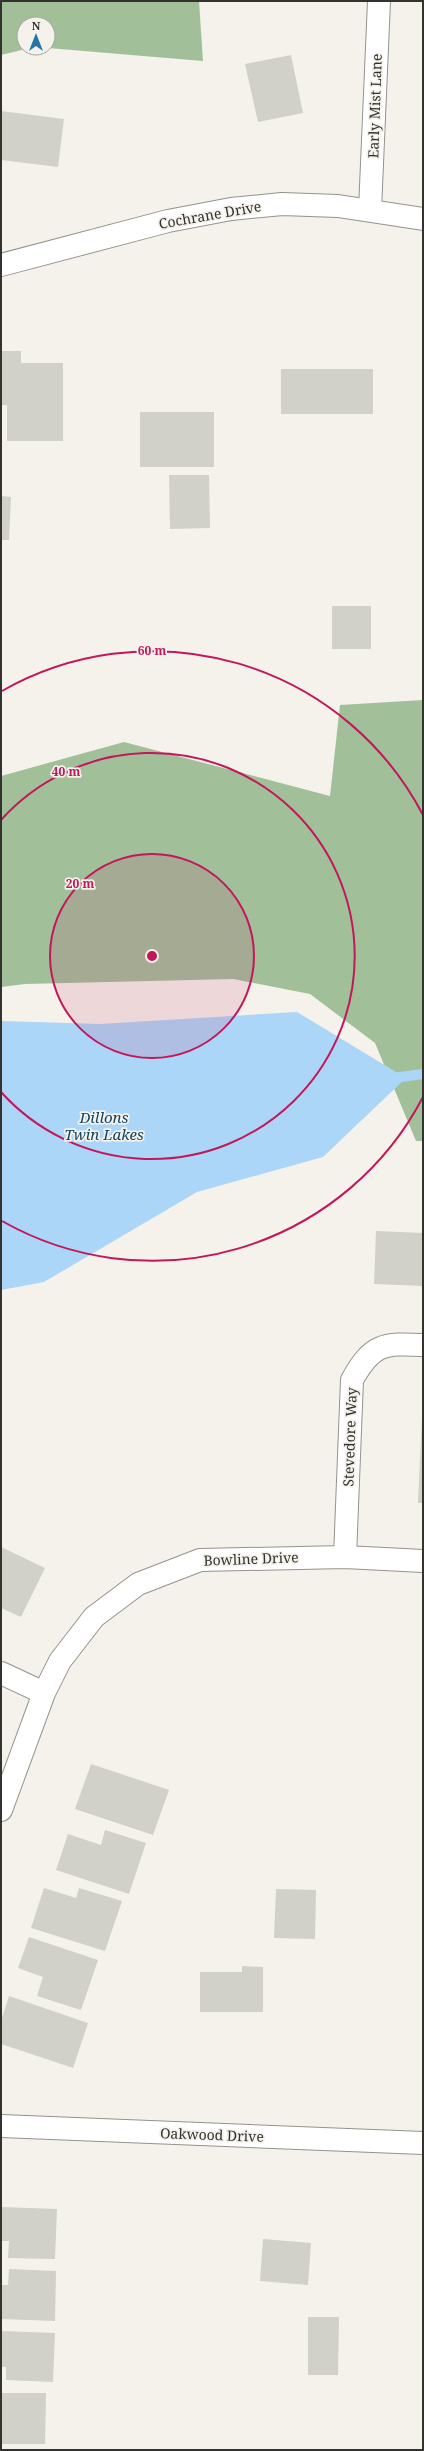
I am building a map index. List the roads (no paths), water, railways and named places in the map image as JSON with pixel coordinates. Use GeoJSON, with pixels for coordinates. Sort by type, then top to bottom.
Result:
{"type":"FeatureCollection","features":[{"type":"Feature","properties":{"kind":"street","name":"Early Mist Lane"},"geometry":{"type":"LineString","coordinates":[[370,210],[379,1]]}},
{"type":"Feature","properties":{"kind":"street","name":"Cochrane Drive"},"geometry":{"type":"LineString","coordinates":[[1,265],[168,221],[231,209],[282,204],[338,206],[423,219]]}},
{"type":"Feature","properties":{"kind":"street","name":"Stevedore Way"},"geometry":{"type":"LineString","coordinates":[[345,1557],[352,1380],[364,1359],[379,1347],[401,1344],[423,1345]]}},
{"type":"Feature","properties":{"kind":"street","name":"Bowline Drive"},"geometry":{"type":"LineString","coordinates":[[1,1810],[44,1693],[60,1661],[94,1617],[138,1584],[200,1560],[345,1557],[423,1561]]}},
{"type":"Feature","properties":{"kind":"street"},"geometry":{"type":"LineString","coordinates":[[1,1673],[44,1693]]}},
{"type":"Feature","properties":{"kind":"street","name":"Oakwood Drive"},"geometry":{"type":"LineString","coordinates":[[1,2126],[423,2143]]}},
{"type":"Feature","properties":{"kind":"water","name":"Dillons Twin Lakes"},"geometry":{"type":"Polygon","coordinates":[[[297,1012],[406,1078],[323,1157],[197,1192],[44,1282],[1,1290],[1,1021],[100,1024],[297,1012]]]}},
{"type":"Feature","properties":{"kind":"waterway"},"geometry":{"type":"LineString","coordinates":[[393,1078],[423,1074]]}}]}
